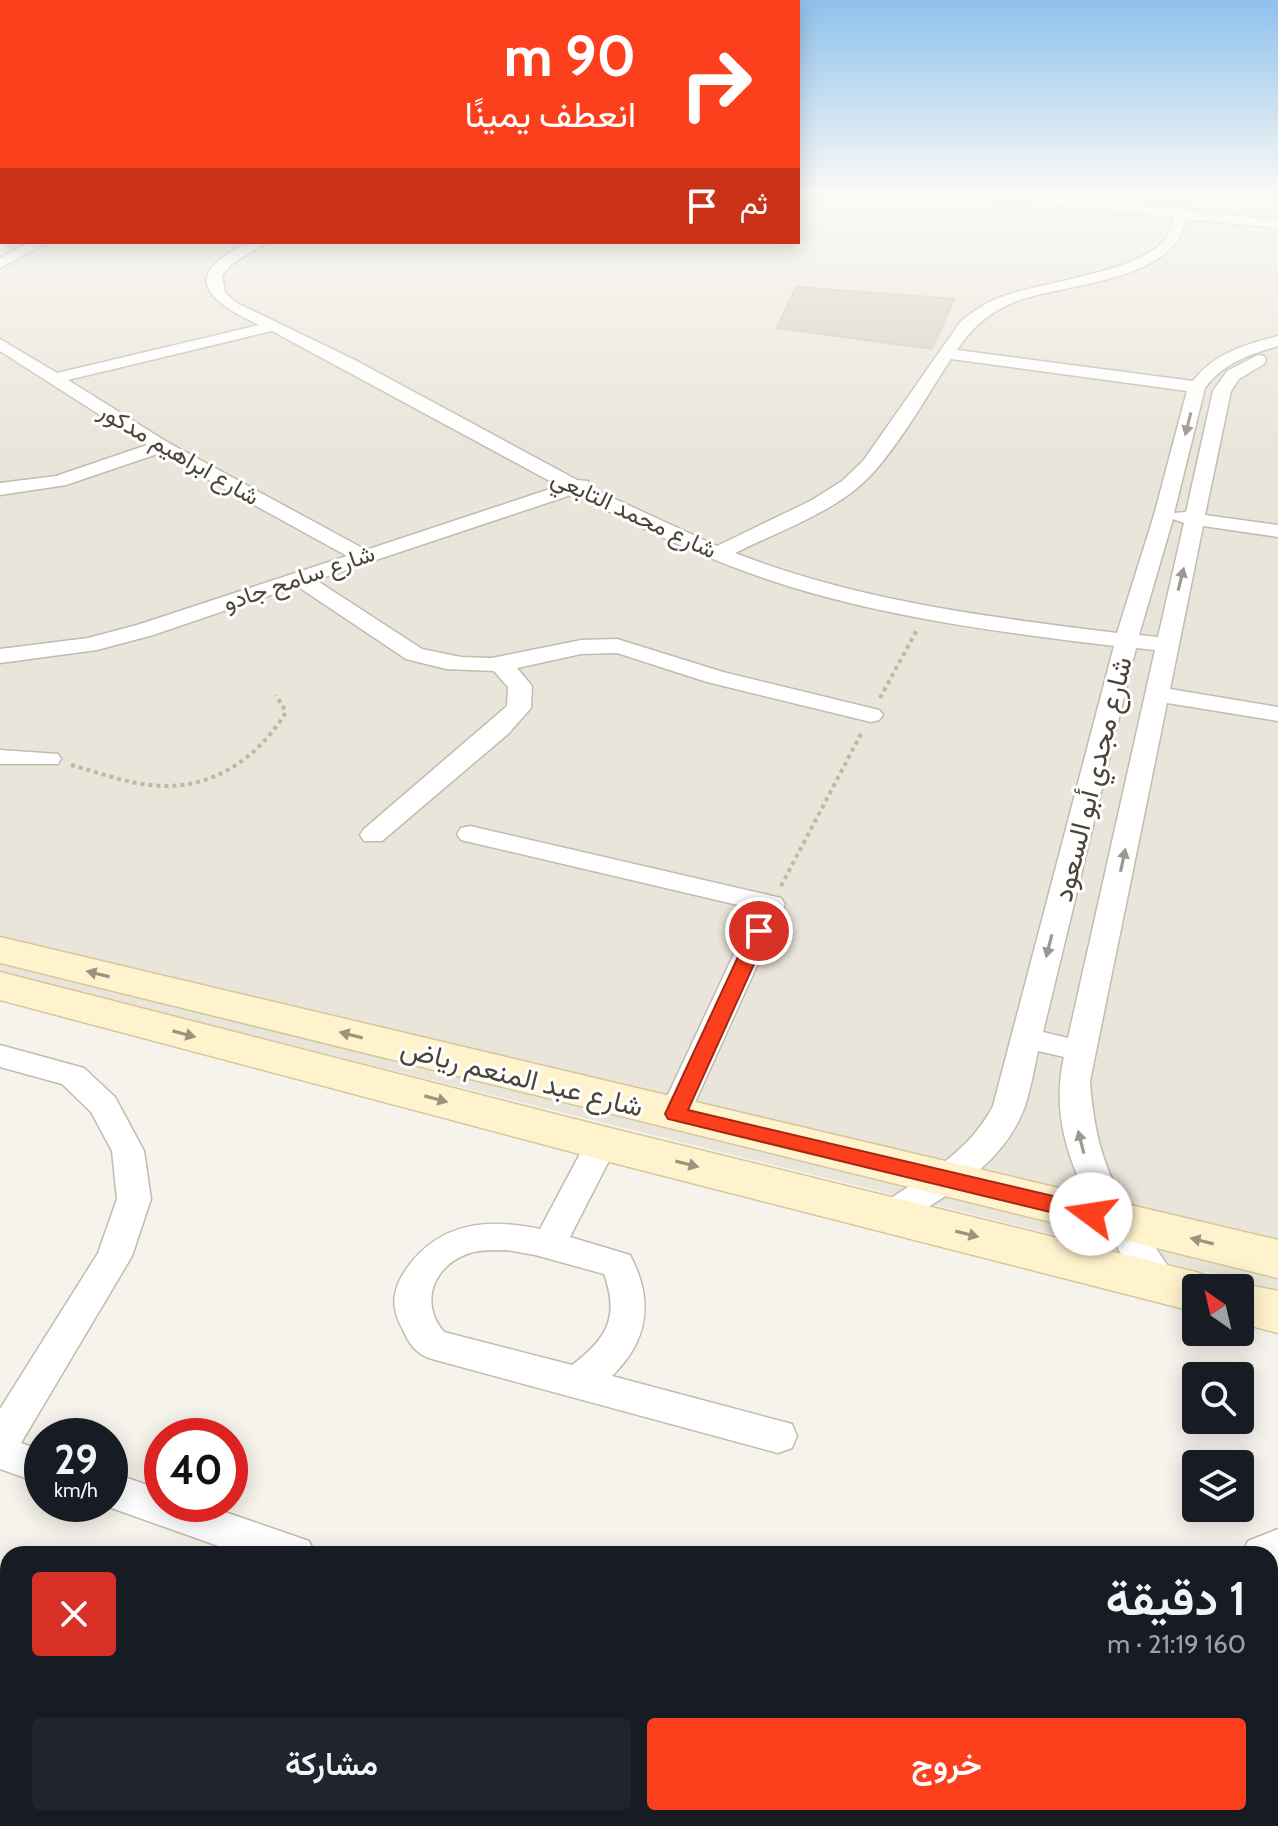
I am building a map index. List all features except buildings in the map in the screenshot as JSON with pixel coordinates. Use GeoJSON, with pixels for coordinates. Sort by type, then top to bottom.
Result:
{"type":"FeatureCollection","features":[{"type":"Feature","properties":{"kind":"street","name":"شارع محمد التابعي"},"geometry":{"type":"LineString","coordinates":[[211,279],[212,287],[230,305],[274,326],[327,344]]}},
{"type":"Feature","properties":{"kind":"street","name":"شارع محمد التابعي"},"geometry":{"type":"LineString","coordinates":[[234,279],[233,285],[250,301],[717,554],[844,595],[927,610],[1167,638]]}},
{"type":"Feature","properties":{"kind":"street"},"geometry":{"type":"LineString","coordinates":[[717,554],[819,504],[849,485],[870,465],[967,324],[993,306],[1083,279]]}},
{"type":"Feature","properties":{"kind":"street"},"geometry":{"type":"LineString","coordinates":[[51,379],[274,326]]}},
{"type":"Feature","properties":{"kind":"street"},"geometry":{"type":"LineString","coordinates":[[948,354],[1197,387],[1211,369],[1233,355],[1278,341]]}},
{"type":"Feature","properties":{"kind":"street","name":"شارع ابراهيم مدكور"},"geometry":{"type":"LineString","coordinates":[[0,344],[161,446],[355,551]]}},
{"type":"Feature","properties":{"kind":"street","name":"شارع مجدي أبو السعود"},"geometry":{"type":"LineString","coordinates":[[1178,1287],[1120,1221],[1095,1184],[1081,1148],[1074,1113],[1074,1081],[1222,391],[1233,375],[1255,361],[1278,353]]}},
{"type":"Feature","properties":{"kind":"street","name":"شارع مجدي أبو السعود"},"geometry":{"type":"LineString","coordinates":[[890,1215],[987,1146],[1009,1106],[1128,634],[1164,515],[1197,387]]}},
{"type":"Feature","properties":{"kind":"street"},"geometry":{"type":"LineString","coordinates":[[0,489],[59,481],[161,446]]}},
{"type":"Feature","properties":{"kind":"street","name":"شارع محمد التابعي"},"geometry":{"type":"LineString","coordinates":[[576,480],[736,545],[856,583],[1128,634]]}},
{"type":"Feature","properties":{"kind":"street","name":"شارع سامح جادو"},"geometry":{"type":"LineString","coordinates":[[0,641],[84,633],[138,620],[576,480]]}},
{"type":"Feature","properties":{"kind":"street"},"geometry":{"type":"LineString","coordinates":[[1164,515],[1278,531]]}},
{"type":"Feature","properties":{"kind":"street","name":"شارع سامح جادو"},"geometry":{"type":"LineString","coordinates":[[0,656],[103,641],[199,613],[299,578],[355,551]]}},
{"type":"Feature","properties":{"kind":"street"},"geometry":{"type":"LineString","coordinates":[[299,578],[414,654],[462,667],[501,665],[576,647],[608,645],[638,650],[693,671],[871,715]]}},
{"type":"Feature","properties":{"kind":"street"},"geometry":{"type":"LineString","coordinates":[[373,835],[499,729],[519,708],[520,686],[501,665]]}},
{"type":"Feature","properties":{"kind":"street"},"geometry":{"type":"LineString","coordinates":[[1158,694],[1278,714]]}},
{"type":"Feature","properties":{"kind":"street"},"geometry":{"type":"LineString","coordinates":[[0,757],[49,759]]}},
{"type":"Feature","properties":{"kind":"street"},"geometry":{"type":"LineString","coordinates":[[470,834],[771,904],[675,1114]]}},
{"type":"Feature","properties":{"kind":"street","name":"شارع عبد المنعم رياض"},"geometry":{"type":"LineString","coordinates":[[0,950],[1278,1259]]}},
{"type":"Feature","properties":{"kind":"street","name":"شارع عبد المنعم رياض"},"geometry":{"type":"LineString","coordinates":[[0,986],[602,1143],[1178,1287]]}},
{"type":"Feature","properties":{"kind":"street"},"geometry":{"type":"LineString","coordinates":[[1026,1038],[1081,1051]]}},
{"type":"Feature","properties":{"kind":"street"},"geometry":{"type":"LineString","coordinates":[[0,1056],[73,1076],[104,1105],[128,1151],[134,1199],[114,1256],[0,1443]]}},
{"type":"Feature","properties":{"kind":"street"},"geometry":{"type":"LineString","coordinates":[[548,1246],[602,1143]]}},
{"type":"Feature","properties":{"kind":"street"},"geometry":{"type":"LineString","coordinates":[[579,1381],[604,1362],[622,1339],[630,1313],[629,1288],[618,1265],[508,1235],[483,1236],[459,1242],[438,1254],[422,1269],[413,1289],[411,1308],[418,1328],[432,1344],[778,1436]]}},
{"type":"Feature","properties":{"kind":"street"},"geometry":{"type":"LineString","coordinates":[[1254,1306],[1278,1312]]}},
{"type":"Feature","properties":{"kind":"street"},"geometry":{"type":"LineString","coordinates":[[0,1452],[24,1461]]}},
{"type":"Feature","properties":{"kind":"street"},"geometry":{"type":"LineString","coordinates":[[128,1496],[266,1546]]}},
{"type":"Feature","properties":{"kind":"path"},"geometry":{"type":"LineString","coordinates":[[771,904],[927,610]]}},
{"type":"Feature","properties":{"kind":"path"},"geometry":{"type":"LineString","coordinates":[[49,759],[160,786],[200,781],[255,755],[273,736],[286,712],[276,695]]}},
{"type":"Feature","properties":{"kind":"shaded area"},"geometry":{"type":"Polygon","coordinates":[[[0,279],[1278,279],[1278,1290],[1254,1284],[1254,1274],[1213,1274],[0,973],[0,279]]]}},
{"type":"Feature","properties":{"kind":"route"},"geometry":{"type":"LineString","coordinates":[[759,931],[675,1114],[1091,1214]]}}]}
